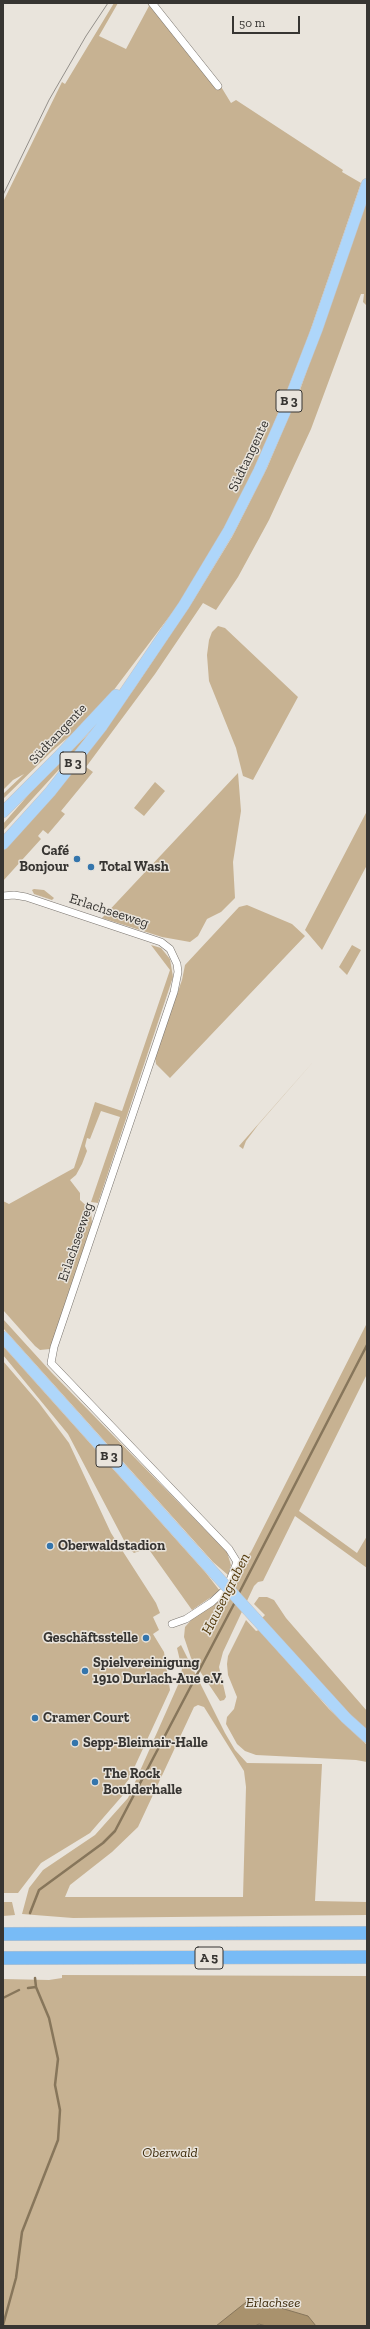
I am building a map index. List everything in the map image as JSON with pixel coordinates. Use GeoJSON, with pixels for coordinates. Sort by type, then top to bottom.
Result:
{"type":"FeatureCollection","features":[{"type":"Feature","properties":{"kind":"highway","name":"A 5"},"geometry":{"type":"LineString","coordinates":[[3,1934],[367,1933]]}},
{"type":"Feature","properties":{"kind":"highway","name":"A 5"},"geometry":{"type":"LineString","coordinates":[[3,1958],[367,1957]]}},
{"type":"Feature","properties":{"kind":"main road","name":"Südtangente"},"geometry":{"type":"LineString","coordinates":[[3,844],[50,792],[102,726],[134,676],[202,577],[259,471],[307,355],[367,184]]}},
{"type":"Feature","properties":{"kind":"main road","name":"Südtangente"},"geometry":{"type":"LineString","coordinates":[[3,812],[58,757],[134,676]]}},
{"type":"Feature","properties":{"kind":"main road","name":"B 3"},"geometry":{"type":"LineString","coordinates":[[3,1337],[346,1718],[367,1737]]}},
{"type":"Feature","properties":{"kind":"street"},"geometry":{"type":"LineString","coordinates":[[152,3],[218,86]]}},
{"type":"Feature","properties":{"kind":"street","name":"Erlachseeweg"},"geometry":{"type":"LineString","coordinates":[[3,896],[26,897],[161,942],[170,949],[177,964],[178,972],[174,992],[54,1347],[51,1363],[60,1375],[229,1549],[237,1562],[227,1588],[212,1602],[186,1619],[172,1624]]}},
{"type":"Feature","properties":{"kind":"green space"},"geometry":{"type":"Polygon","coordinates":[[[114,3],[118,3],[99,36],[126,49],[149,6],[147,3],[155,3],[220,85],[231,103],[236,100],[343,170],[342,172],[361,183],[307,340],[261,455],[228,522],[178,605],[110,695],[72,734],[52,751],[3,799],[3,794],[24,774],[13,780],[3,790],[3,202],[62,82],[65,84],[114,3]]]}},
{"type":"Feature","properties":{"kind":"green space"},"geometry":{"type":"Polygon","coordinates":[[[367,200],[367,306],[363,302],[364,294],[361,294],[311,429],[269,520],[238,577],[216,610],[203,603],[155,674],[86,767],[93,772],[61,811],[65,814],[48,834],[43,830],[38,836],[41,839],[3,881],[3,850],[92,745],[134,689],[193,601],[232,537],[267,468],[300,390],[367,200]]]}},
{"type":"Feature","properties":{"kind":"green space"},"geometry":{"type":"Polygon","coordinates":[[[218,626],[225,628],[298,697],[253,780],[243,776],[236,748],[209,681],[207,655],[209,640],[212,632],[218,626]]]}},
{"type":"Feature","properties":{"kind":"green space"},"geometry":{"type":"Polygon","coordinates":[[[89,733],[74,753],[3,831],[3,824],[30,793],[89,733]]]}},
{"type":"Feature","properties":{"kind":"green space"},"geometry":{"type":"Polygon","coordinates":[[[238,773],[241,811],[233,862],[235,898],[221,912],[207,919],[198,936],[190,942],[162,937],[102,918],[238,773]]]}},
{"type":"Feature","properties":{"kind":"green space"},"geometry":{"type":"Polygon","coordinates":[[[155,782],[165,791],[144,816],[134,808],[155,782]]]}},
{"type":"Feature","properties":{"kind":"green space"},"geometry":{"type":"Polygon","coordinates":[[[367,811],[367,865],[322,950],[305,930],[367,811]]]}},
{"type":"Feature","properties":{"kind":"green space"},"geometry":{"type":"Polygon","coordinates":[[[32,890],[44,890],[54,898],[52,900],[34,894],[32,890]]]}},
{"type":"Feature","properties":{"kind":"green space"},"geometry":{"type":"Polygon","coordinates":[[[247,905],[292,924],[305,936],[170,1078],[156,1064],[155,1056],[182,980],[185,965],[239,907],[247,905]]]}},
{"type":"Feature","properties":{"kind":"green space"},"geometry":{"type":"Polygon","coordinates":[[[151,945],[161,948],[170,959],[173,977],[98,1203],[91,1202],[120,1117],[101,1111],[90,1139],[87,1138],[85,1146],[87,1151],[82,1164],[76,1175],[70,1180],[80,1193],[80,1200],[91,1210],[92,1224],[50,1349],[40,1350],[3,1310],[3,1201],[9,1204],[74,1168],[95,1102],[122,1111],[170,970],[151,945]]]}},
{"type":"Feature","properties":{"kind":"green space"},"geometry":{"type":"Polygon","coordinates":[[[352,945],[361,950],[347,975],[339,967],[352,945]]]}},
{"type":"Feature","properties":{"kind":"green space"},"geometry":{"type":"Polygon","coordinates":[[[313,1062],[258,1125],[246,1141],[243,1149],[239,1146],[313,1062]]]}},
{"type":"Feature","properties":{"kind":"green space"},"geometry":{"type":"Polygon","coordinates":[[[3,1319],[52,1373],[227,1552],[231,1565],[228,1575],[213,1562],[3,1328],[3,1319]]]}},
{"type":"Feature","properties":{"kind":"green space"},"geometry":{"type":"Polygon","coordinates":[[[367,1323],[367,1374],[299,1511],[357,1553],[367,1536],[367,1568],[295,1516],[263,1581],[258,1582],[254,1586],[223,1652],[219,1667],[226,1697],[224,1700],[220,1701],[191,1658],[184,1637],[185,1627],[192,1619],[225,1597],[239,1567],[251,1552],[367,1323]]]}},
{"type":"Feature","properties":{"kind":"green space"},"geometry":{"type":"Polygon","coordinates":[[[3,1346],[206,1573],[220,1591],[192,1610],[150,1551],[145,1549],[134,1553],[128,1548],[68,1434],[3,1355],[3,1346]]]}},
{"type":"Feature","properties":{"kind":"green space","name":"Spielvereinigung 1910 Durlach-Aue e.V."},"geometry":{"type":"Polygon","coordinates":[[[3,1361],[39,1403],[69,1443],[111,1533],[156,1603],[160,1613],[153,1617],[159,1630],[153,1634],[164,1652],[170,1690],[129,1779],[119,1792],[123,1795],[90,1833],[41,1863],[18,1893],[3,1893],[3,1361]]]}},
{"type":"Feature","properties":{"kind":"green space"},"geometry":{"type":"Polygon","coordinates":[[[259,1597],[267,1597],[274,1600],[286,1618],[367,1711],[367,1731],[343,1707],[262,1618],[265,1615],[254,1604],[259,1597]]]}},
{"type":"Feature","properties":{"kind":"green space"},"geometry":{"type":"Polygon","coordinates":[[[246,1620],[256,1631],[259,1630],[329,1709],[367,1745],[367,1762],[356,1760],[256,1755],[245,1751],[237,1744],[226,1724],[227,1717],[234,1709],[237,1697],[228,1675],[227,1664],[228,1656],[246,1620]]]}},
{"type":"Feature","properties":{"kind":"green space"},"geometry":{"type":"Polygon","coordinates":[[[181,1645],[225,1733],[235,1750],[247,1763],[322,1764],[315,1901],[367,1902],[367,1915],[73,1918],[22,1914],[29,1888],[43,1870],[95,1835],[128,1798],[178,1685],[182,1669],[177,1648],[181,1645]],[[198,1705],[194,1707],[138,1827],[112,1852],[70,1885],[65,1897],[243,1897],[246,1787],[244,1771],[204,1707],[198,1705]]]}},
{"type":"Feature","properties":{"kind":"green space"},"geometry":{"type":"Polygon","coordinates":[[[3,1902],[12,1902],[15,1915],[3,1916],[3,1902]]]}},
{"type":"Feature","properties":{"kind":"green space","name":"Oberwald"},"geometry":{"type":"Polygon","coordinates":[[[62,1975],[367,1976],[367,2326],[3,2326],[3,1979],[49,1980],[62,1978],[62,1975]]]}},
{"type":"Feature","properties":{"kind":"shaded area","name":"Erlachsee"},"geometry":{"type":"Polygon","coordinates":[[[250,2299],[308,2316],[316,2326],[266,2326],[259,2324],[255,2326],[216,2326],[250,2299]]]}},
{"type":"Feature","properties":{"kind":"waterway","name":"Hausengraben"},"geometry":{"type":"LineString","coordinates":[[238,1595],[367,1345]]}},
{"type":"Feature","properties":{"kind":"waterway","name":"Hausengraben"},"geometry":{"type":"LineString","coordinates":[[30,1913],[39,1890],[103,1843],[115,1831],[235,1602]]}},
{"type":"Feature","properties":{"kind":"waterway","name":"Hausengraben"},"geometry":{"type":"LineString","coordinates":[[3,2325],[16,2278],[22,2232],[58,2140],[60,2110],[55,2085],[58,2059],[49,2018],[36,1987],[35,1978]]}},
{"type":"Feature","properties":{"kind":"waterway"},"geometry":{"type":"LineString","coordinates":[[28,1988],[36,1987]]}},
{"type":"Feature","properties":{"kind":"waterway"},"geometry":{"type":"LineString","coordinates":[[3,1998],[19,1990]]}},
{"type":"Feature","properties":{"kind":"tram line"},"geometry":{"type":"LineString","coordinates":[[3,195],[49,100],[86,36],[108,3]]}},
{"type":"Feature","properties":{"kind":"place","name":"Café Bonjour"},"geometry":{"type":"Point","coordinates":[77,859]}},
{"type":"Feature","properties":{"kind":"place","name":"Total Wash"},"geometry":{"type":"Point","coordinates":[91,867]}},
{"type":"Feature","properties":{"kind":"place","name":"Oberwaldstadion"},"geometry":{"type":"Point","coordinates":[50,1546]}},
{"type":"Feature","properties":{"kind":"place","name":"Geschäftsstelle"},"geometry":{"type":"Point","coordinates":[146,1638]}},
{"type":"Feature","properties":{"kind":"place","name":"Spielvereinigung 1910 Durlach-Aue e.V."},"geometry":{"type":"Point","coordinates":[85,1671]}},
{"type":"Feature","properties":{"kind":"place","name":"Cramer Court"},"geometry":{"type":"Point","coordinates":[35,1718]}},
{"type":"Feature","properties":{"kind":"place","name":"Sepp-Bleimair-Halle"},"geometry":{"type":"Point","coordinates":[75,1743]}},
{"type":"Feature","properties":{"kind":"place","name":"The Rock Boulderhalle"},"geometry":{"type":"Point","coordinates":[95,1782]}}]}
